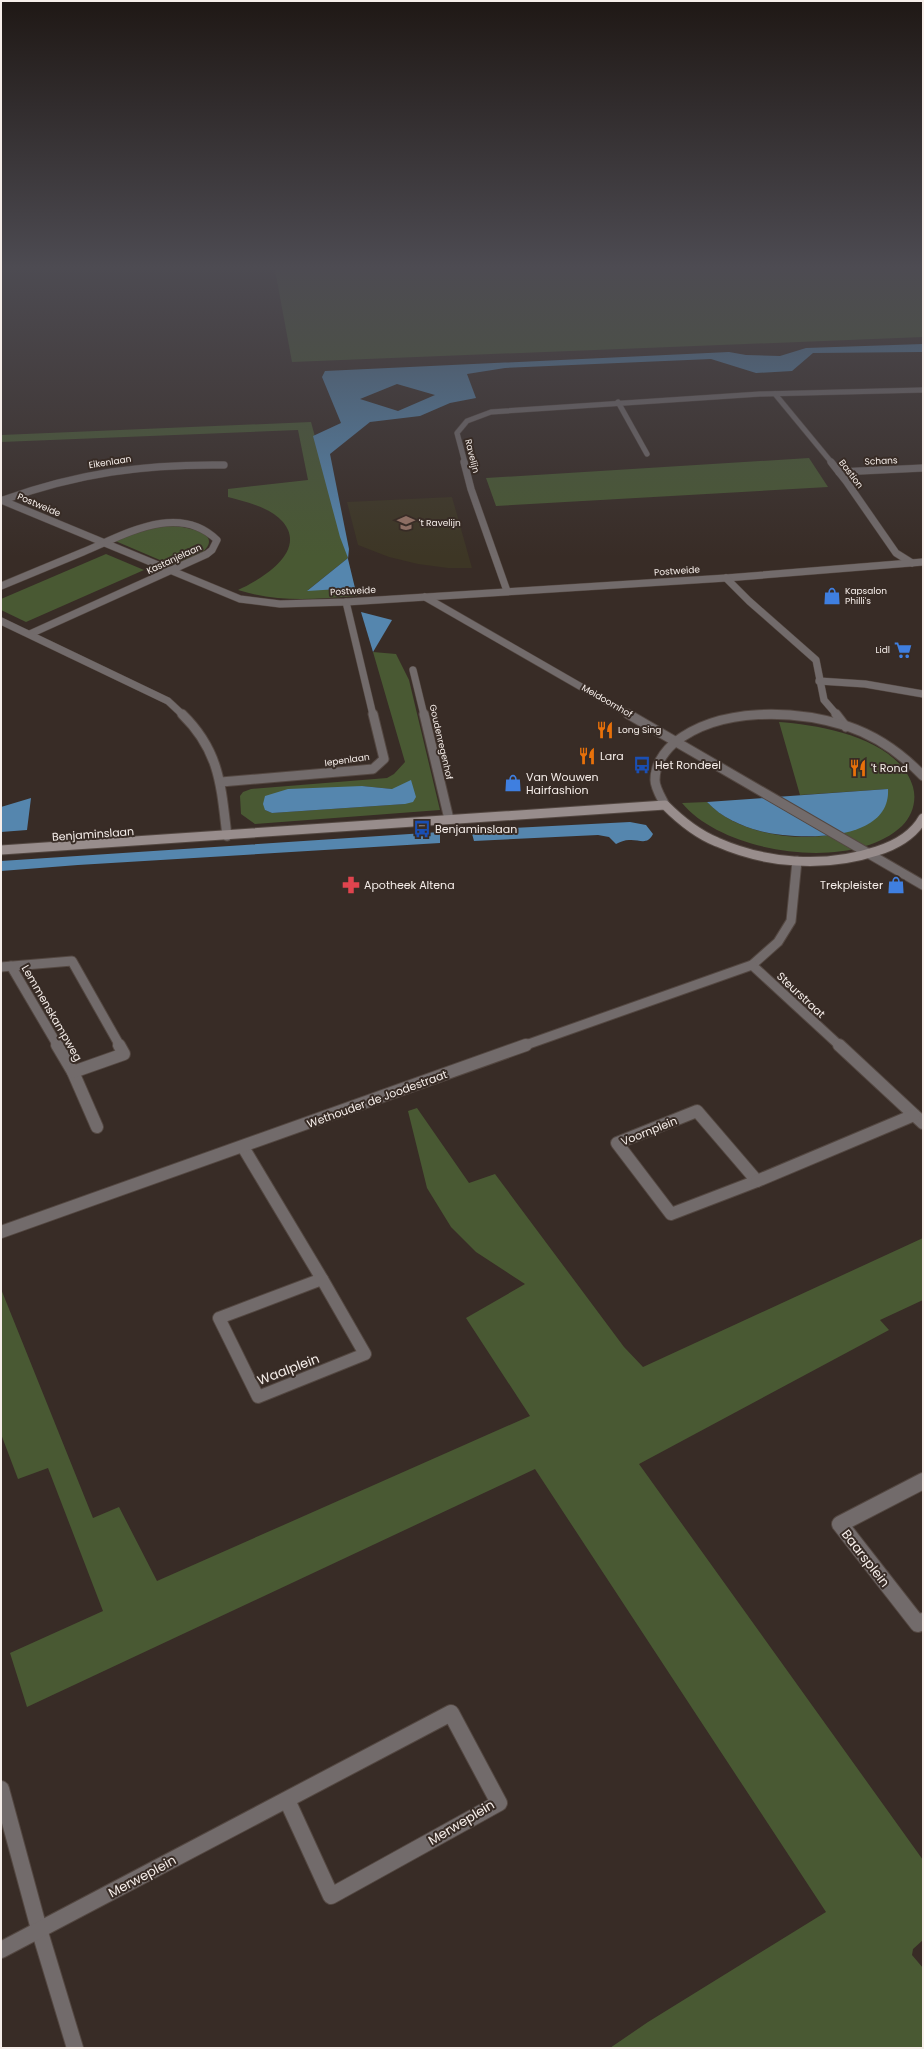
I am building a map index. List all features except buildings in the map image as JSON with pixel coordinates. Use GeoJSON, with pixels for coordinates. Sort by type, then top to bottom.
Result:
{"type":"FeatureCollection","features":[{"type":"Feature","properties":{"kind":"street","name":"Ravelijn"},"geometry":{"type":"LineString","coordinates":[[507,591],[471,489],[456,433],[459,428],[473,418],[496,411],[618,402],[775,394],[923,390]]}},
{"type":"Feature","properties":{"kind":"street","name":"Bastion"},"geometry":{"type":"LineString","coordinates":[[775,394],[839,472],[896,553],[912,563]]}},
{"type":"Feature","properties":{"kind":"street"},"geometry":{"type":"LineString","coordinates":[[618,402],[647,454]]}},
{"type":"Feature","properties":{"kind":"street","name":"Eikenlaan"},"geometry":{"type":"LineString","coordinates":[[2,500],[40,486],[69,478],[116,469],[190,464],[224,465]]}},
{"type":"Feature","properties":{"kind":"street","name":"Schans"},"geometry":{"type":"LineString","coordinates":[[839,472],[923,468]]}},
{"type":"Feature","properties":{"kind":"street","name":"Postweide"},"geometry":{"type":"LineString","coordinates":[[2,500],[240,599],[280,604],[346,602],[726,578],[912,563]]}},
{"type":"Feature","properties":{"kind":"street","name":"Kastanjelaan"},"geometry":{"type":"LineString","coordinates":[[1,586],[102,542],[144,526],[172,523],[201,527],[211,533],[217,540],[212,550],[207,554],[30,634]]}},
{"type":"Feature","properties":{"kind":"street"},"geometry":{"type":"LineString","coordinates":[[912,563],[923,562]]}},
{"type":"Feature","properties":{"kind":"street"},"geometry":{"type":"LineString","coordinates":[[726,578],[749,601],[816,660],[824,700],[846,727]]}},
{"type":"Feature","properties":{"kind":"street","name":"Meidoornhof"},"geometry":{"type":"LineString","coordinates":[[425,597],[923,885]]}},
{"type":"Feature","properties":{"kind":"street","name":"Iepenlaan"},"geometry":{"type":"LineString","coordinates":[[221,782],[373,769],[384,759],[346,602]]}},
{"type":"Feature","properties":{"kind":"street"},"geometry":{"type":"LineString","coordinates":[[1,621],[168,701],[198,732],[210,751],[221,782],[227,836]]}},
{"type":"Feature","properties":{"kind":"street"},"geometry":{"type":"LineString","coordinates":[[1,630],[11,625]]}},
{"type":"Feature","properties":{"kind":"street","name":"Goudenregenhof"},"geometry":{"type":"LineString","coordinates":[[413,670],[449,819]]}},
{"type":"Feature","properties":{"kind":"street"},"geometry":{"type":"LineString","coordinates":[[819,681],[865,684],[923,694]]}},
{"type":"Feature","properties":{"kind":"street"},"geometry":{"type":"LineString","coordinates":[[923,776],[892,748],[864,733],[816,719],[788,716],[746,717],[708,724],[675,741],[660,757],[655,780],[665,805],[685,825],[716,842],[755,855],[797,861],[837,861],[871,854],[901,842],[920,825],[923,818]]}},
{"type":"Feature","properties":{"kind":"street","name":"Benjaminslaan"},"geometry":{"type":"LineString","coordinates":[[1,850],[227,836],[449,819],[665,805]]}},
{"type":"Feature","properties":{"kind":"street"},"geometry":{"type":"LineString","coordinates":[[752,965],[778,942],[791,921],[797,861]]}},
{"type":"Feature","properties":{"kind":"street","name":"Lemmenskampweg"},"geometry":{"type":"LineString","coordinates":[[73,1072],[124,1054],[72,961],[6,967],[73,1072],[97,1127]]}},
{"type":"Feature","properties":{"kind":"street","name":"Steurstraat"},"geometry":{"type":"LineString","coordinates":[[752,965],[923,1123]]}},
{"type":"Feature","properties":{"kind":"street","name":"Wethouder de Joodestraat"},"geometry":{"type":"LineString","coordinates":[[1,1232],[752,965]]}},
{"type":"Feature","properties":{"kind":"street","name":"Voornplein"},"geometry":{"type":"LineString","coordinates":[[756,1181],[697,1111],[617,1143],[671,1214],[756,1181],[914,1115]]}},
{"type":"Feature","properties":{"kind":"street","name":"Waalplein"},"geometry":{"type":"LineString","coordinates":[[243,1147],[322,1279],[365,1354],[258,1397],[219,1318],[322,1279]]}},
{"type":"Feature","properties":{"kind":"street","name":"Baarsplein"},"geometry":{"type":"LineString","coordinates":[[923,1481],[840,1524],[918,1624],[923,1621]]}},
{"type":"Feature","properties":{"kind":"street","name":"Merweplein"},"geometry":{"type":"LineString","coordinates":[[1,1950],[451,1713],[499,1803],[332,1896],[287,1800]]}},
{"type":"Feature","properties":{"kind":"street"},"geometry":{"type":"LineString","coordinates":[[1,1790],[39,1930],[75,2048]]}},
{"type":"Feature","properties":{"kind":"shaded area","name":"'t Ravelijn"},"geometry":{"type":"Polygon","coordinates":[[[452,497],[472,568],[448,568],[418,564],[389,557],[358,545],[347,502],[452,497]]]}},
{"type":"Feature","properties":{"kind":"green space"},"geometry":{"type":"Polygon","coordinates":[[[311,422],[348,558],[308,590],[355,588],[357,596],[297,599],[268,597],[238,590],[258,579],[278,564],[286,554],[290,544],[289,533],[283,522],[278,517],[265,509],[228,497],[228,489],[308,480],[298,430],[1,442],[1,435],[311,422]]]}},
{"type":"Feature","properties":{"kind":"green space"},"geometry":{"type":"Polygon","coordinates":[[[809,458],[828,487],[496,506],[486,478],[809,458]]]}},
{"type":"Feature","properties":{"kind":"green space"},"geometry":{"type":"Polygon","coordinates":[[[166,525],[197,530],[208,538],[209,544],[198,556],[174,566],[113,540],[135,530],[166,525]]]}},
{"type":"Feature","properties":{"kind":"green space"},"geometry":{"type":"Polygon","coordinates":[[[106,554],[144,570],[26,622],[1,610],[1,599],[106,554]]]}},
{"type":"Feature","properties":{"kind":"green space"},"geometry":{"type":"Polygon","coordinates":[[[373,652],[396,654],[409,680],[440,810],[255,824],[241,814],[240,796],[243,792],[251,789],[387,778],[394,774],[405,762],[373,652]],[[362,786],[265,810],[272,813],[405,804],[392,789],[362,786]]]}},
{"type":"Feature","properties":{"kind":"green space"},"geometry":{"type":"Polygon","coordinates":[[[779,722],[837,731],[876,746],[892,757],[905,771],[913,787],[913,808],[906,822],[880,841],[852,849],[821,853],[789,851],[757,845],[727,835],[701,821],[682,803],[707,802],[723,815],[742,825],[763,832],[786,836],[809,837],[832,835],[853,830],[871,822],[888,789],[800,795],[779,722]]]}},
{"type":"Feature","properties":{"kind":"green space"},"geometry":{"type":"Polygon","coordinates":[[[417,1108],[469,1183],[495,1174],[624,1347],[643,1367],[923,1238],[923,1300],[880,1320],[889,1330],[639,1464],[923,1860],[923,1940],[913,1949],[912,1955],[923,1968],[923,2048],[610,2048],[648,2022],[826,1912],[535,1469],[27,1707],[10,1653],[103,1611],[48,1468],[18,1479],[1,1434],[1,1289],[93,1518],[119,1507],[157,1581],[530,1416],[466,1318],[525,1284],[476,1252],[451,1227],[427,1188],[408,1111],[417,1108]]]}},
{"type":"Feature","properties":{"kind":"water"},"geometry":{"type":"Polygon","coordinates":[[[439,366],[559,366],[505,368],[467,374],[476,398],[450,403],[420,416],[370,422],[330,454],[349,549],[348,559],[355,588],[307,591],[348,558],[340,537],[313,436],[341,423],[322,377],[325,371],[439,366]],[[397,384],[360,399],[398,411],[435,395],[397,384]]]}},
{"type":"Feature","properties":{"kind":"water"},"geometry":{"type":"Polygon","coordinates":[[[732,366],[798,366],[792,371],[756,373],[732,366]]]}},
{"type":"Feature","properties":{"kind":"water"},"geometry":{"type":"Polygon","coordinates":[[[361,612],[392,620],[373,652],[361,612]]]}},
{"type":"Feature","properties":{"kind":"water"},"geometry":{"type":"Polygon","coordinates":[[[411,780],[416,797],[413,802],[405,804],[272,813],[265,810],[263,804],[265,796],[288,789],[362,786],[392,789],[411,780]]]}},
{"type":"Feature","properties":{"kind":"water"},"geometry":{"type":"Polygon","coordinates":[[[888,789],[885,807],[874,820],[858,829],[838,834],[817,836],[776,834],[753,829],[739,824],[725,816],[707,802],[888,789]]]}},
{"type":"Feature","properties":{"kind":"water"},"geometry":{"type":"Polygon","coordinates":[[[31,798],[27,830],[1,832],[1,807],[31,798]]]}},
{"type":"Feature","properties":{"kind":"water"},"geometry":{"type":"Polygon","coordinates":[[[630,822],[646,825],[653,834],[651,838],[645,841],[627,840],[616,844],[609,837],[598,835],[474,841],[471,830],[630,822]]]}},
{"type":"Feature","properties":{"kind":"water"},"geometry":{"type":"Polygon","coordinates":[[[440,832],[440,843],[1,871],[1,861],[440,832]]]}},
{"type":"Feature","properties":{"kind":"place","name":"'t Ravelijn"},"geometry":{"type":"Point","coordinates":[406,523]}},
{"type":"Feature","properties":{"kind":"place","name":"Kapsalon Philli's"},"geometry":{"type":"Point","coordinates":[832,596]}},
{"type":"Feature","properties":{"kind":"place","name":"Lidl"},"geometry":{"type":"Point","coordinates":[903,650]}},
{"type":"Feature","properties":{"kind":"place","name":"Long Sing"},"geometry":{"type":"Point","coordinates":[605,730]}},
{"type":"Feature","properties":{"kind":"place","name":"Lara"},"geometry":{"type":"Point","coordinates":[587,756]}},
{"type":"Feature","properties":{"kind":"place","name":"Het Rondeel"},"geometry":{"type":"Point","coordinates":[642,765]}},
{"type":"Feature","properties":{"kind":"place","name":"'t Rond"},"geometry":{"type":"Point","coordinates":[858,768]}},
{"type":"Feature","properties":{"kind":"place","name":"Van Wouwen Hairfashion"},"geometry":{"type":"Point","coordinates":[513,783]}},
{"type":"Feature","properties":{"kind":"place","name":"Benjaminslaan"},"geometry":{"type":"Point","coordinates":[422,829]}},
{"type":"Feature","properties":{"kind":"place","name":"Apotheek Altena"},"geometry":{"type":"Point","coordinates":[351,885]}},
{"type":"Feature","properties":{"kind":"place","name":"Trekpleister"},"geometry":{"type":"Point","coordinates":[896,885]}}]}
